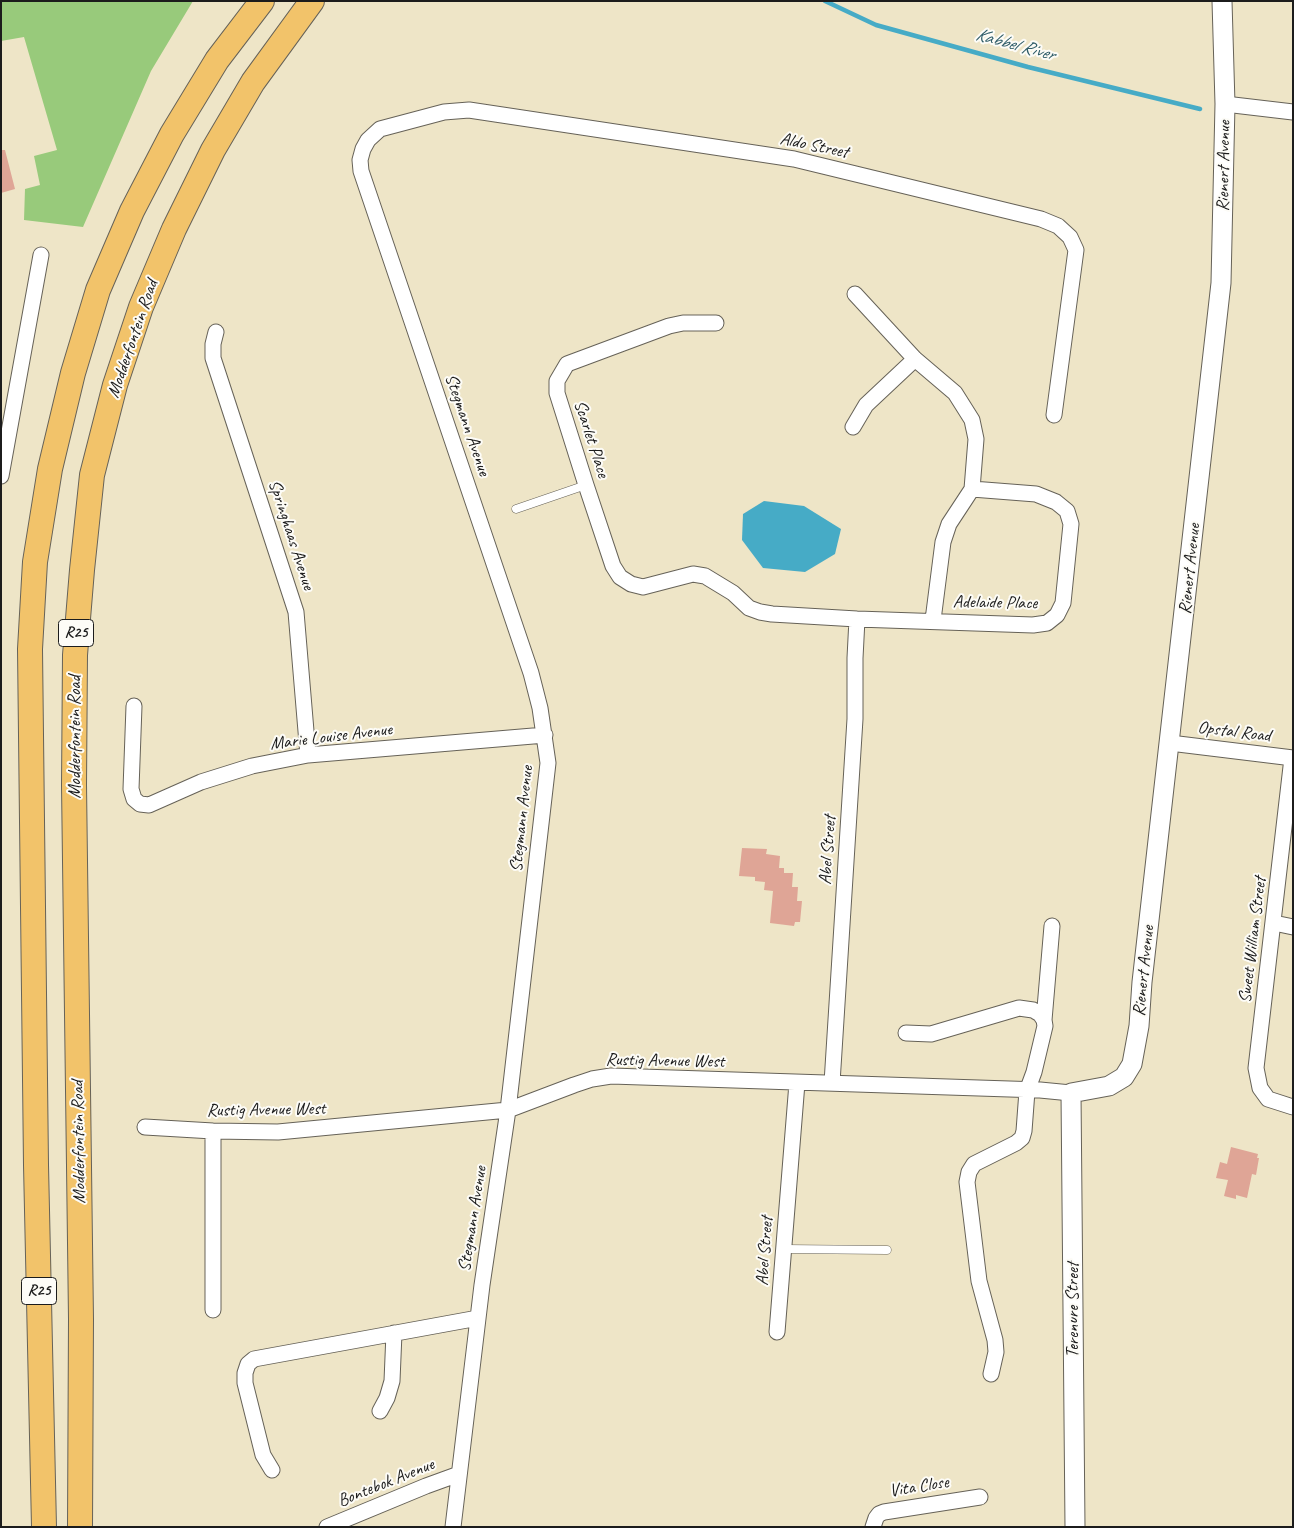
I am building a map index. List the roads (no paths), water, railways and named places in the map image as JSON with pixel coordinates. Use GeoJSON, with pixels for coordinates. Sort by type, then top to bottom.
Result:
{"type":"FeatureCollection","features":[{"type":"Feature","properties":{"kind":"main road","name":"R25"},"geometry":{"type":"LineString","coordinates":[[44,1527],[36,1165],[30,649],[36,562],[50,469],[73,373],[98,290],[132,211],[172,134],[218,60],[262,1]]}},
{"type":"Feature","properties":{"kind":"main road","name":"Modderfontein Road"},"geometry":{"type":"LineString","coordinates":[[80,1527],[81,1319],[74,785],[75,655],[92,475],[118,377],[141,307],[174,229],[212,150],[253,82],[312,1]]}},
{"type":"Feature","properties":{"kind":"street","name":"Rienert Avenue"},"geometry":{"type":"LineString","coordinates":[[1071,1093],[1109,1086],[1124,1078],[1132,1064],[1139,1026],[1142,982],[1221,283],[1225,104],[1222,1]]}},
{"type":"Feature","properties":{"kind":"street"},"geometry":{"type":"LineString","coordinates":[[1225,104],[1293,112]]}},
{"type":"Feature","properties":{"kind":"street","name":"Aldo Street"},"geometry":{"type":"LineString","coordinates":[[368,140],[380,129],[444,112],[469,110],[794,159],[1042,219],[1058,226],[1070,237],[1076,250],[1054,416]]}},
{"type":"Feature","properties":{"kind":"street","name":"Stegmann Avenue"},"geometry":{"type":"LineString","coordinates":[[368,140],[361,155],[361,170],[531,673],[545,735],[548,763],[508,1110],[478,1318],[453,1527]]}},
{"type":"Feature","properties":{"kind":"street"},"geometry":{"type":"LineString","coordinates":[[1,476],[41,256]]}},
{"type":"Feature","properties":{"kind":"street","name":"Adelaide Place"},"geometry":{"type":"LineString","coordinates":[[855,294],[915,359],[955,393],[972,420],[976,439],[972,489],[949,524],[943,542],[933,620]]}},
{"type":"Feature","properties":{"kind":"street","name":"Scarlet Place"},"geometry":{"type":"LineString","coordinates":[[716,323],[683,323],[669,326],[567,364],[557,381],[557,393],[613,566],[620,577],[631,584],[643,587],[693,574],[705,576],[717,582]]}},
{"type":"Feature","properties":{"kind":"street","name":"Springhaas Avenue"},"geometry":{"type":"LineString","coordinates":[[216,332],[213,344],[213,358],[296,612],[308,755]]}},
{"type":"Feature","properties":{"kind":"street"},"geometry":{"type":"LineString","coordinates":[[853,427],[866,405],[915,359]]}},
{"type":"Feature","properties":{"kind":"street","name":"Adelaide Place"},"geometry":{"type":"LineString","coordinates":[[717,582],[733,593],[749,608],[760,612],[857,619],[933,620],[1033,625],[1047,623],[1058,615],[1063,603],[1071,524],[1067,511],[1056,502],[1036,494],[972,489]]}},
{"type":"Feature","properties":{"kind":"street","name":"Abel Street"},"geometry":{"type":"LineString","coordinates":[[832,1083],[855,719],[857,619]]}},
{"type":"Feature","properties":{"kind":"street","name":"Marie Louise Avenue"},"geometry":{"type":"LineString","coordinates":[[134,706],[131,789],[134,799],[140,804],[149,805],[201,782],[252,766],[308,755],[545,735]]}},
{"type":"Feature","properties":{"kind":"street","name":"Opstal Road"},"geometry":{"type":"LineString","coordinates":[[1170,743],[1292,758]]}},
{"type":"Feature","properties":{"kind":"street","name":"Sweet William Street"},"geometry":{"type":"LineString","coordinates":[[1292,758],[1256,1068],[1260,1088],[1268,1099],[1293,1107]]}},
{"type":"Feature","properties":{"kind":"street"},"geometry":{"type":"LineString","coordinates":[[1274,923],[1293,927]]}},
{"type":"Feature","properties":{"kind":"street"},"geometry":{"type":"LineString","coordinates":[[991,1374],[996,1352],[996,1340],[979,1281],[967,1182],[974,1164],[1016,1143],[1022,1138],[1027,1091],[1034,1072],[1045,1026],[1052,926]]}},
{"type":"Feature","properties":{"kind":"street"},"geometry":{"type":"LineString","coordinates":[[906,1033],[930,1034],[1025,1008],[1040,1014],[1044,1020]]}},
{"type":"Feature","properties":{"kind":"street","name":"Rustig Avenue West"},"geometry":{"type":"LineString","coordinates":[[145,1127],[213,1131],[287,1132],[508,1110],[592,1079],[611,1076],[1071,1093]]}},
{"type":"Feature","properties":{"kind":"street","name":"Abel Street"},"geometry":{"type":"LineString","coordinates":[[778,1332],[797,1083]]}},
{"type":"Feature","properties":{"kind":"street","name":"Terenure Street"},"geometry":{"type":"LineString","coordinates":[[1071,1093],[1075,1527]]}},
{"type":"Feature","properties":{"kind":"street"},"geometry":{"type":"LineString","coordinates":[[213,1131],[213,1310]]}},
{"type":"Feature","properties":{"kind":"street"},"geometry":{"type":"LineString","coordinates":[[272,1470],[263,1455],[248,1396],[245,1373],[248,1364],[254,1359],[260,1356],[478,1318]]}},
{"type":"Feature","properties":{"kind":"street"},"geometry":{"type":"LineString","coordinates":[[380,1411],[387,1398],[392,1381],[394,1333]]}},
{"type":"Feature","properties":{"kind":"street","name":"Bontebok Avenue"},"geometry":{"type":"LineString","coordinates":[[327,1527],[459,1474]]}},
{"type":"Feature","properties":{"kind":"street","name":"Vita Close"},"geometry":{"type":"LineString","coordinates":[[873,1527],[876,1518],[884,1512],[980,1496]]}},
{"type":"Feature","properties":{"kind":"lane"},"geometry":{"type":"LineString","coordinates":[[516,509],[586,485]]}},
{"type":"Feature","properties":{"kind":"lane"},"geometry":{"type":"LineString","coordinates":[[784,1249],[887,1250]]}},
{"type":"Feature","properties":{"kind":"water"},"geometry":{"type":"Polygon","coordinates":[[[764,501],[804,506],[841,529],[835,554],[805,572],[763,568],[742,540],[743,514],[764,501]]]}},
{"type":"Feature","properties":{"kind":"waterway","name":"Kabbel River"},"geometry":{"type":"LineString","coordinates":[[825,1],[876,25],[1028,67],[1200,109]]}}]}
